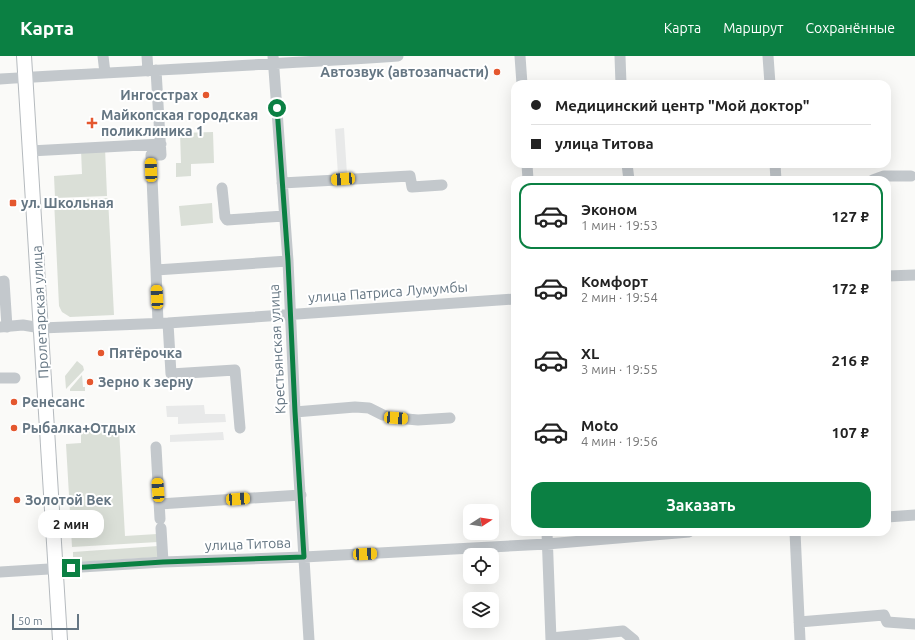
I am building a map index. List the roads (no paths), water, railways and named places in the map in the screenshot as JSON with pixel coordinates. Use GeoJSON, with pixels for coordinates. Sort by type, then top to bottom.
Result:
{"type":"FeatureCollection","features":[{"type":"Feature","properties":{"kind":"main road","name":"Пролетарская улица"},"geometry":{"type":"LineString","coordinates":[[24,56],[60,640]]}},
{"type":"Feature","properties":{"kind":"street"},"geometry":{"type":"LineString","coordinates":[[103,56],[105,73]]}},
{"type":"Feature","properties":{"kind":"street"},"geometry":{"type":"LineString","coordinates":[[147,56],[152,70],[161,144],[161,155],[151,155],[156,270],[171,374],[235,370],[240,428]]}},
{"type":"Feature","properties":{"kind":"street"},"geometry":{"type":"LineString","coordinates":[[0,80],[273,60],[398,56]]}},
{"type":"Feature","properties":{"kind":"street"},"geometry":{"type":"LineString","coordinates":[[520,56],[522,80]]}},
{"type":"Feature","properties":{"kind":"street"},"geometry":{"type":"LineString","coordinates":[[620,56],[621,80]]}},
{"type":"Feature","properties":{"kind":"street"},"geometry":{"type":"LineString","coordinates":[[768,56],[770,80]]}},
{"type":"Feature","properties":{"kind":"street","name":"Крестьянская улица"},"geometry":{"type":"LineString","coordinates":[[273,60],[288,261],[295,412],[309,640]]}},
{"type":"Feature","properties":{"kind":"street"},"geometry":{"type":"LineString","coordinates":[[30,151],[161,144]]}},
{"type":"Feature","properties":{"kind":"street"},"geometry":{"type":"LineString","coordinates":[[282,183],[410,176],[412,187],[442,185]]}},
{"type":"Feature","properties":{"kind":"street"},"geometry":{"type":"LineString","coordinates":[[891,176],[911,176]]}},
{"type":"Feature","properties":{"kind":"street"},"geometry":{"type":"LineString","coordinates":[[222,188],[225,216],[227,220],[284,216]]}},
{"type":"Feature","properties":{"kind":"street"},"geometry":{"type":"LineString","coordinates":[[156,270],[288,261]]}},
{"type":"Feature","properties":{"kind":"street"},"geometry":{"type":"LineString","coordinates":[[891,276],[915,275]]}},
{"type":"Feature","properties":{"kind":"street"},"geometry":{"type":"LineString","coordinates":[[0,282],[4,282],[3,327]]}},
{"type":"Feature","properties":{"kind":"street","name":"улица Патриса Лумумбы"},"geometry":{"type":"LineString","coordinates":[[3,327],[23,325],[41,328],[163,323],[511,299]]}},
{"type":"Feature","properties":{"kind":"street"},"geometry":{"type":"LineString","coordinates":[[0,378],[15,378]]}},
{"type":"Feature","properties":{"kind":"street"},"geometry":{"type":"LineString","coordinates":[[295,412],[355,407],[370,408],[383,415],[396,418],[418,420],[450,418]]}},
{"type":"Feature","properties":{"kind":"street"},"geometry":{"type":"LineString","coordinates":[[156,447],[163,562]]}},
{"type":"Feature","properties":{"kind":"street"},"geometry":{"type":"LineString","coordinates":[[159,504],[301,495]]}},
{"type":"Feature","properties":{"kind":"street"},"geometry":{"type":"LineString","coordinates":[[891,517],[915,515]]}},
{"type":"Feature","properties":{"kind":"street"},"geometry":{"type":"LineString","coordinates":[[547,536],[551,639],[623,631],[634,640]]}},
{"type":"Feature","properties":{"kind":"street","name":"улица Титова"},"geometry":{"type":"LineString","coordinates":[[0,572],[163,562],[304,557],[548,544],[642,536]]}},
{"type":"Feature","properties":{"kind":"street"},"geometry":{"type":"LineString","coordinates":[[794,536],[800,640]]}},
{"type":"Feature","properties":{"kind":"street"},"geometry":{"type":"LineString","coordinates":[[799,622],[884,615],[887,622],[915,624]]}},
{"type":"Feature","properties":{"kind":"place","name":"Автозвук (автозапчасти)"},"geometry":{"type":"Point","coordinates":[497,72]}},
{"type":"Feature","properties":{"kind":"place","name":"Ингосстрах"},"geometry":{"type":"Point","coordinates":[206,95]}},
{"type":"Feature","properties":{"kind":"place","name":"Майкопская городская поликлиника 1"},"geometry":{"type":"Point","coordinates":[92,123]}},
{"type":"Feature","properties":{"kind":"place","name":"ул. Школьная"},"geometry":{"type":"Point","coordinates":[13,203]}},
{"type":"Feature","properties":{"kind":"place","name":"Пятёрочка"},"geometry":{"type":"Point","coordinates":[101,353]}},
{"type":"Feature","properties":{"kind":"place","name":"Зерно к зерну"},"geometry":{"type":"Point","coordinates":[90,382]}},
{"type":"Feature","properties":{"kind":"place","name":"Ренесанс"},"geometry":{"type":"Point","coordinates":[14,402]}},
{"type":"Feature","properties":{"kind":"place","name":"Рыбалка+Отдых"},"geometry":{"type":"Point","coordinates":[14,428]}},
{"type":"Feature","properties":{"kind":"place","name":"Золотой Век"},"geometry":{"type":"Point","coordinates":[17,500]}}]}
